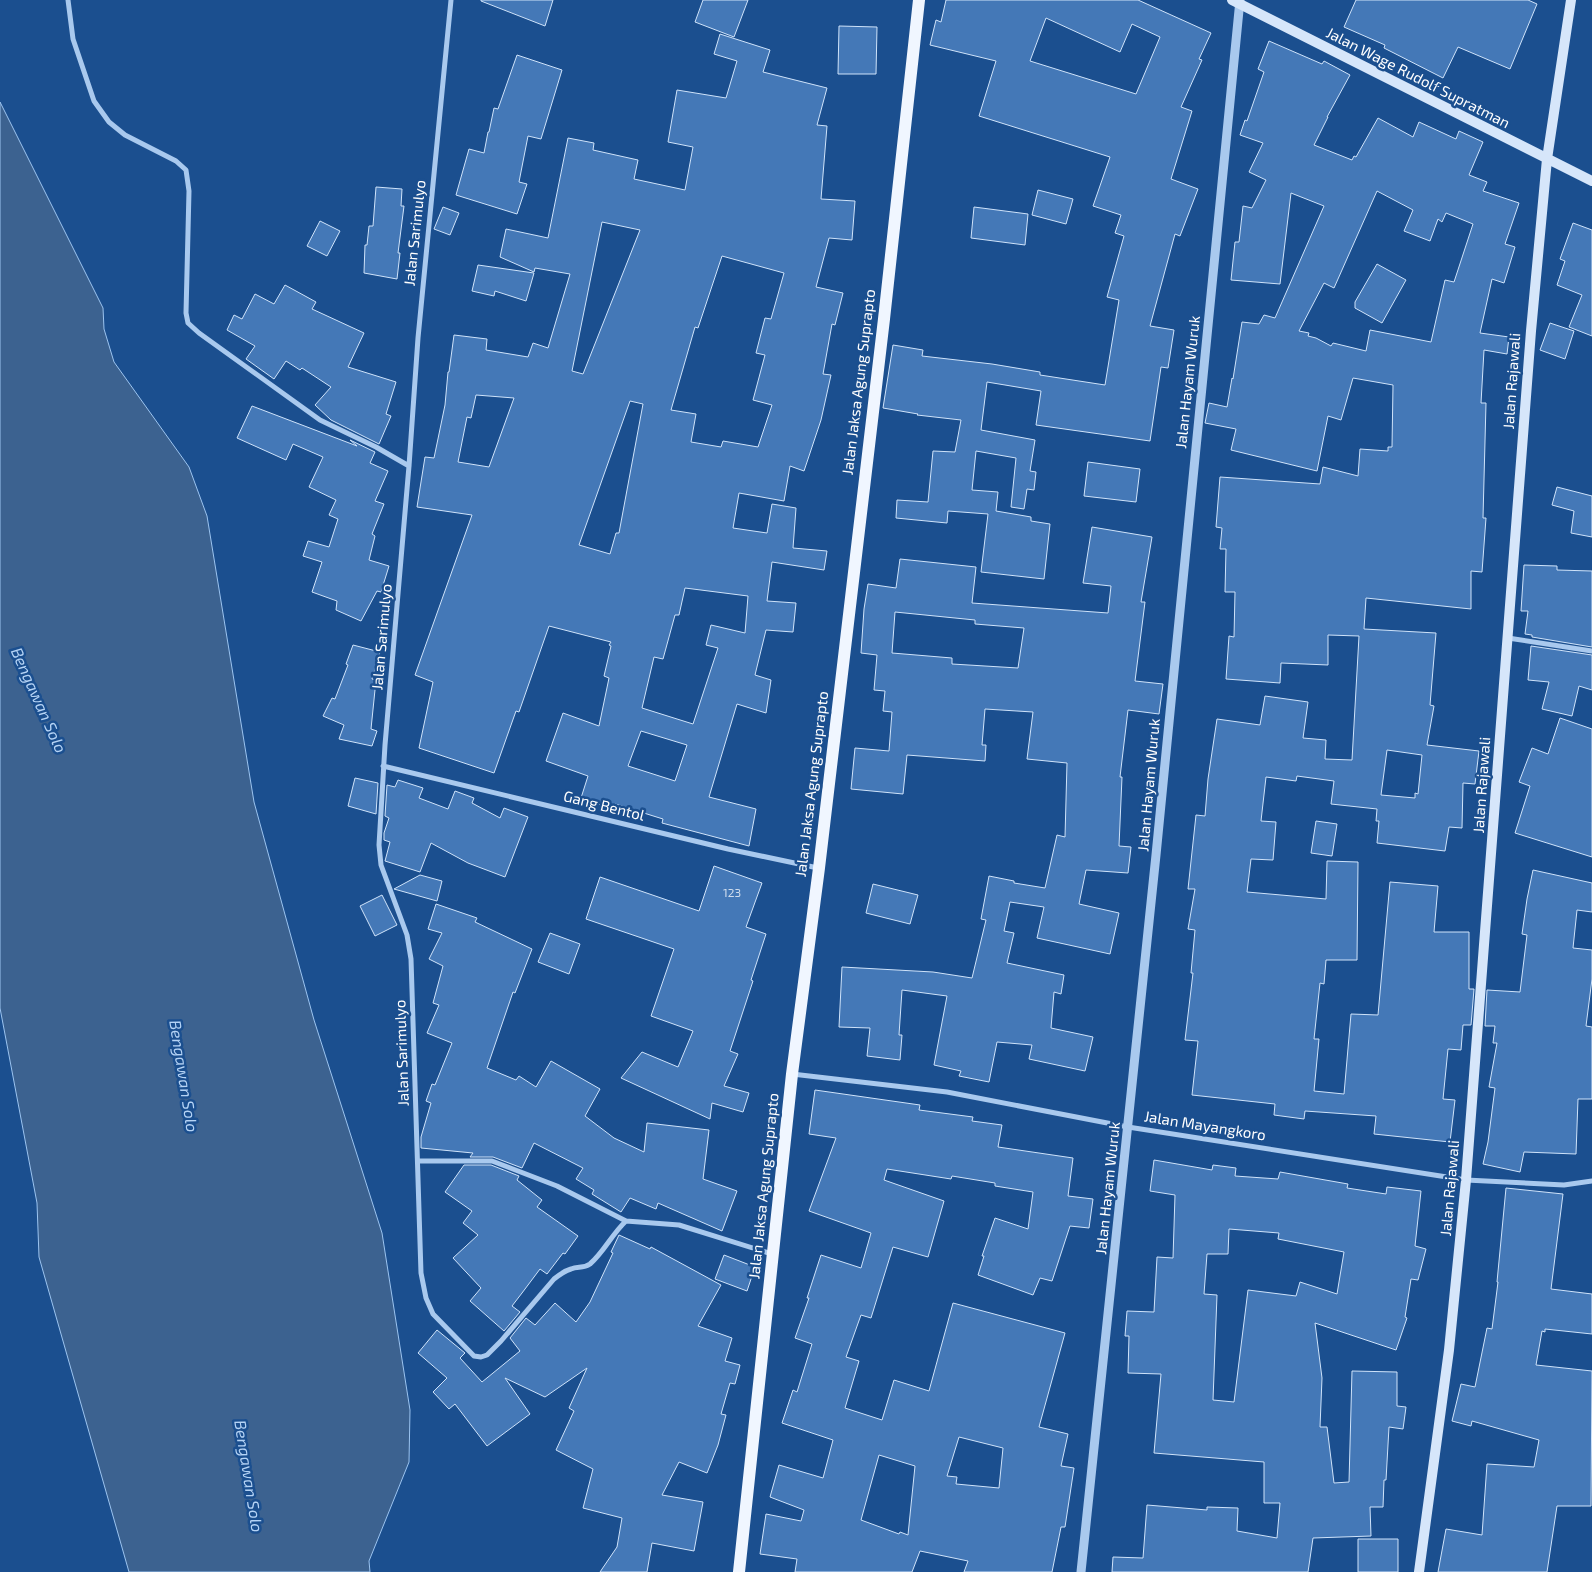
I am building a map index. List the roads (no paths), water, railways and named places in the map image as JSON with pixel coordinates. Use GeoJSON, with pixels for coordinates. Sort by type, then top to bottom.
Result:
{"type":"FeatureCollection","features":[{"type":"Feature","properties":{"kind":"main road","name":"Jalan Jaksa Agung Suprapto"},"geometry":{"type":"LineString","coordinates":[[739,1572],[792,1074],[819,868],[884,319],[919,0]]}},
{"type":"Feature","properties":{"kind":"main road","name":"Jalan Rajawali"},"geometry":{"type":"LineString","coordinates":[[1419,1572],[1449,1350],[1466,1180],[1531,331],[1547,159],[1571,0]]}},
{"type":"Feature","properties":{"kind":"main road","name":"Jalan Wage Rudolf Supratman"},"geometry":{"type":"LineString","coordinates":[[1237,1],[1592,181]]}},
{"type":"Feature","properties":{"kind":"street"},"geometry":{"type":"LineString","coordinates":[[68,0],[73,39],[94,101],[109,122],[125,136],[176,161],[186,170],[189,191],[186,312],[188,323],[199,333],[320,420],[376,446],[409,466]]}},
{"type":"Feature","properties":{"kind":"street","name":"Jalan Sarimulyo"},"geometry":{"type":"LineString","coordinates":[[451,0],[418,338],[378,845],[381,865],[407,935],[411,959],[421,1273],[426,1298],[433,1314],[474,1356],[481,1357],[487,1355],[501,1342],[554,1279],[562,1272],[573,1268],[584,1268],[596,1258],[616,1230],[626,1221]]}},
{"type":"Feature","properties":{"kind":"street","name":"Jalan Hayam Wuruk"},"geometry":{"type":"LineString","coordinates":[[1081,1572],[1156,855],[1237,1]]}},
{"type":"Feature","properties":{"kind":"street"},"geometry":{"type":"LineString","coordinates":[[1508,638],[1592,652]]}},
{"type":"Feature","properties":{"kind":"street","name":"Gang Bentol"},"geometry":{"type":"LineString","coordinates":[[383,766],[728,849],[819,868]]}},
{"type":"Feature","properties":{"kind":"street","name":"Jalan Mayangkoro"},"geometry":{"type":"LineString","coordinates":[[792,1074],[947,1092],[1128,1127],[1466,1180],[1564,1185],[1592,1181]]}},
{"type":"Feature","properties":{"kind":"street"},"geometry":{"type":"LineString","coordinates":[[418,1161],[492,1161],[557,1186],[626,1221],[678,1225],[773,1254]]}},
{"type":"Feature","properties":{"kind":"water","name":"Bengawan Solo"},"geometry":{"type":"Polygon","coordinates":[[[0,102],[103,308],[104,329],[114,362],[189,467],[207,516],[254,802],[314,1020],[382,1233],[410,1410],[409,1462],[369,1561],[370,1572],[129,1572],[39,1257],[37,1203],[0,1008],[0,102]]]}}]}
